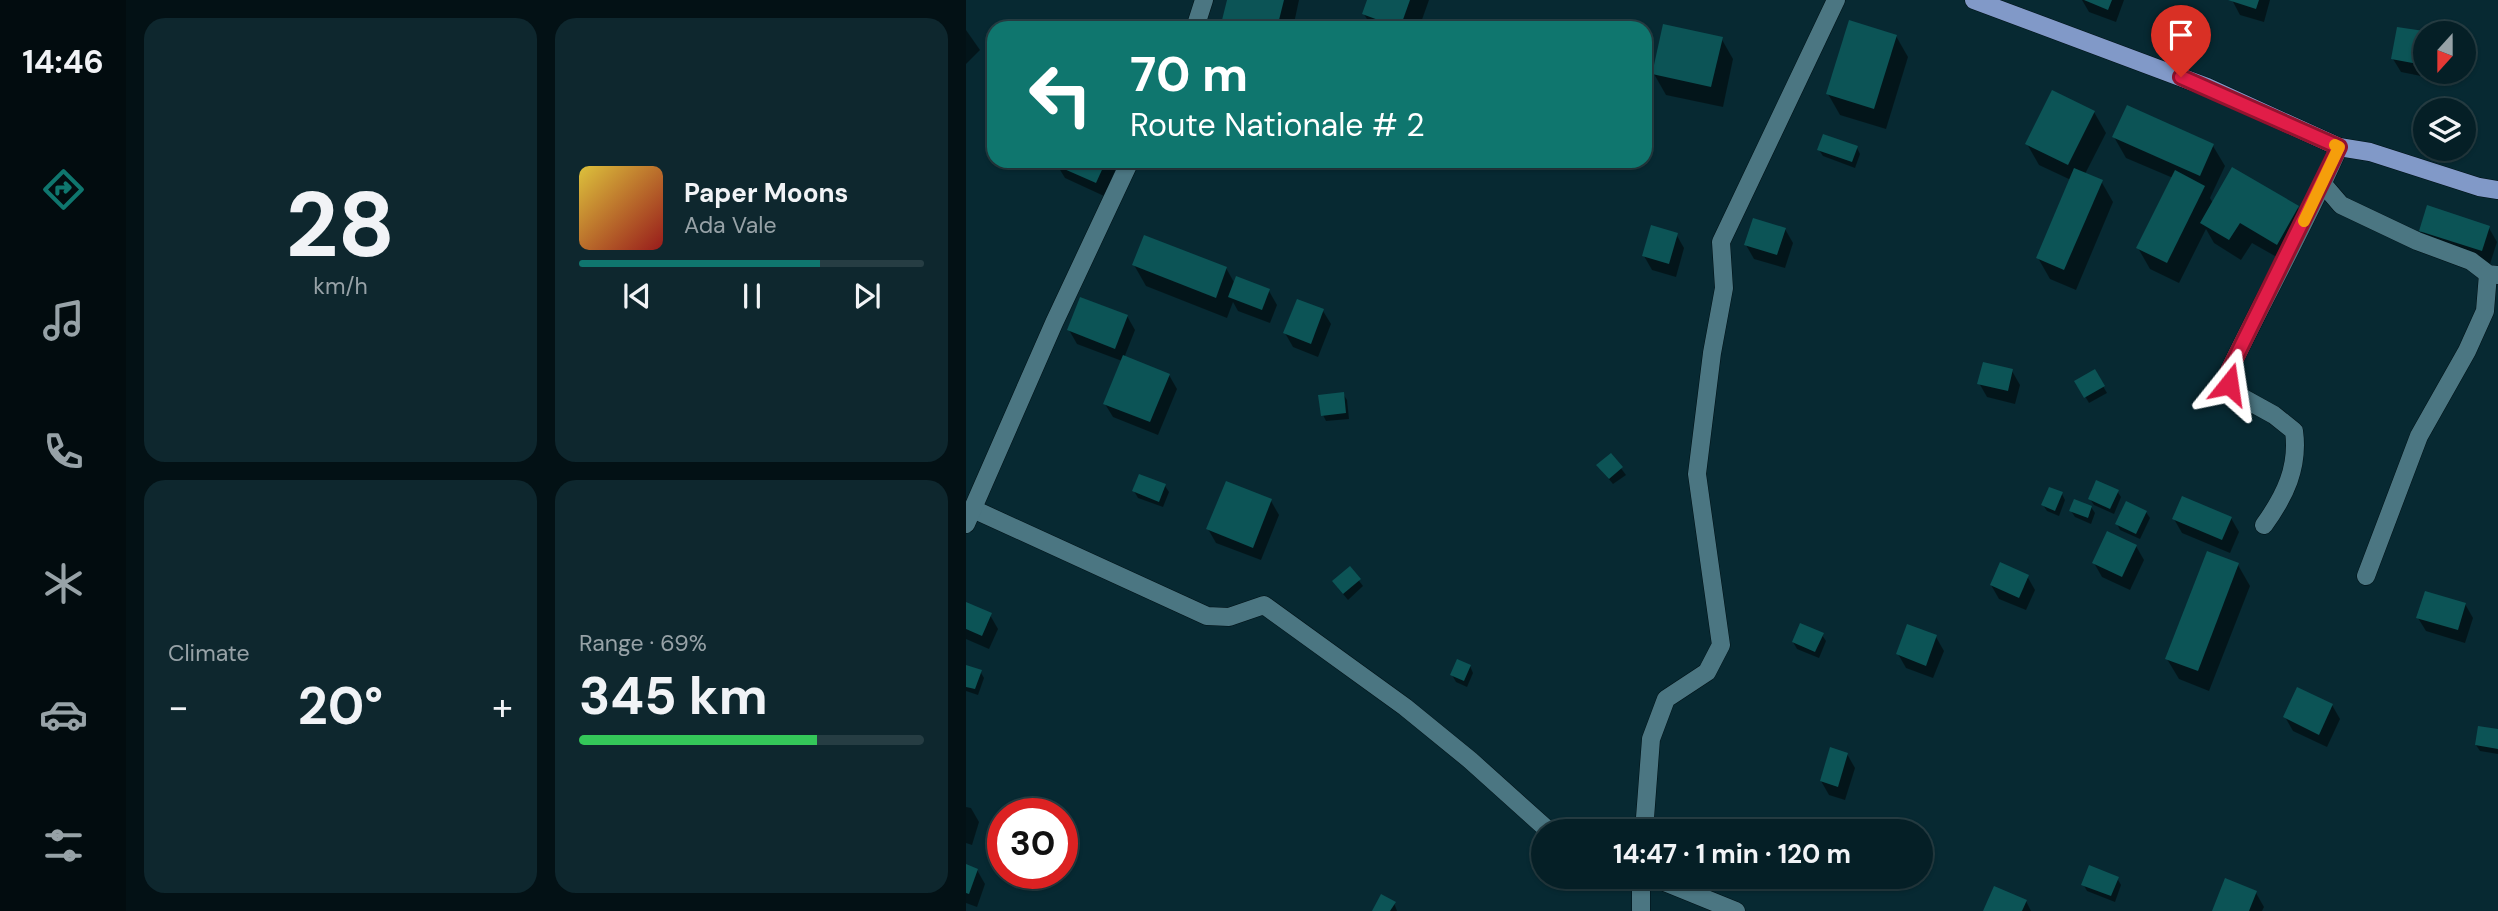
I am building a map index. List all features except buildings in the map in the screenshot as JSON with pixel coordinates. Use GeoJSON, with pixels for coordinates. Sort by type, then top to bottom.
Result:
{"type":"FeatureCollection","features":[{"type":"Feature","properties":{"kind":"main road"},"geometry":{"type":"LineString","coordinates":[[1974,0],[2207,87],[2339,147],[2370,152],[2479,187],[2498,190]]}},
{"type":"Feature","properties":{"kind":"street"},"geometry":{"type":"LineString","coordinates":[[1197,21],[1204,0]]}},
{"type":"Feature","properties":{"kind":"street"},"geometry":{"type":"LineString","coordinates":[[1644,819],[1651,739],[1666,699],[1707,672],[1721,645],[1697,474],[1712,353],[1724,288],[1721,242],[1836,0]]}},
{"type":"Feature","properties":{"kind":"street"},"geometry":{"type":"LineString","coordinates":[[2264,525],[2276,508],[2292,475],[2296,444],[2294,431],[2274,415],[2236,394],[2229,384],[2228,373],[2339,147]]}},
{"type":"Feature","properties":{"kind":"street"},"geometry":{"type":"LineString","coordinates":[[1127,168],[1054,323],[969,517],[1207,616],[1229,617],[1264,605],[1405,707],[1536,819]]}},
{"type":"Feature","properties":{"kind":"street"},"geometry":{"type":"LineString","coordinates":[[2323,184],[2341,205],[2417,241],[2471,261],[2493,275],[2485,311],[2467,351],[2419,436],[2366,576]]}},
{"type":"Feature","properties":{"kind":"street"},"geometry":{"type":"LineString","coordinates":[[1641,889],[1641,911]]}},
{"type":"Feature","properties":{"kind":"street"},"geometry":{"type":"LineString","coordinates":[[1682,889],[1736,911]]}},
{"type":"Feature","properties":{"kind":"slow traffic"},"geometry":{"type":"LineString","coordinates":[[2304,221],[2339,147],[2335,145]]}},
{"type":"Feature","properties":{"kind":"route"},"geometry":{"type":"LineString","coordinates":[[2181,77],[2339,147],[2228,373],[2229,384]]}}]}
